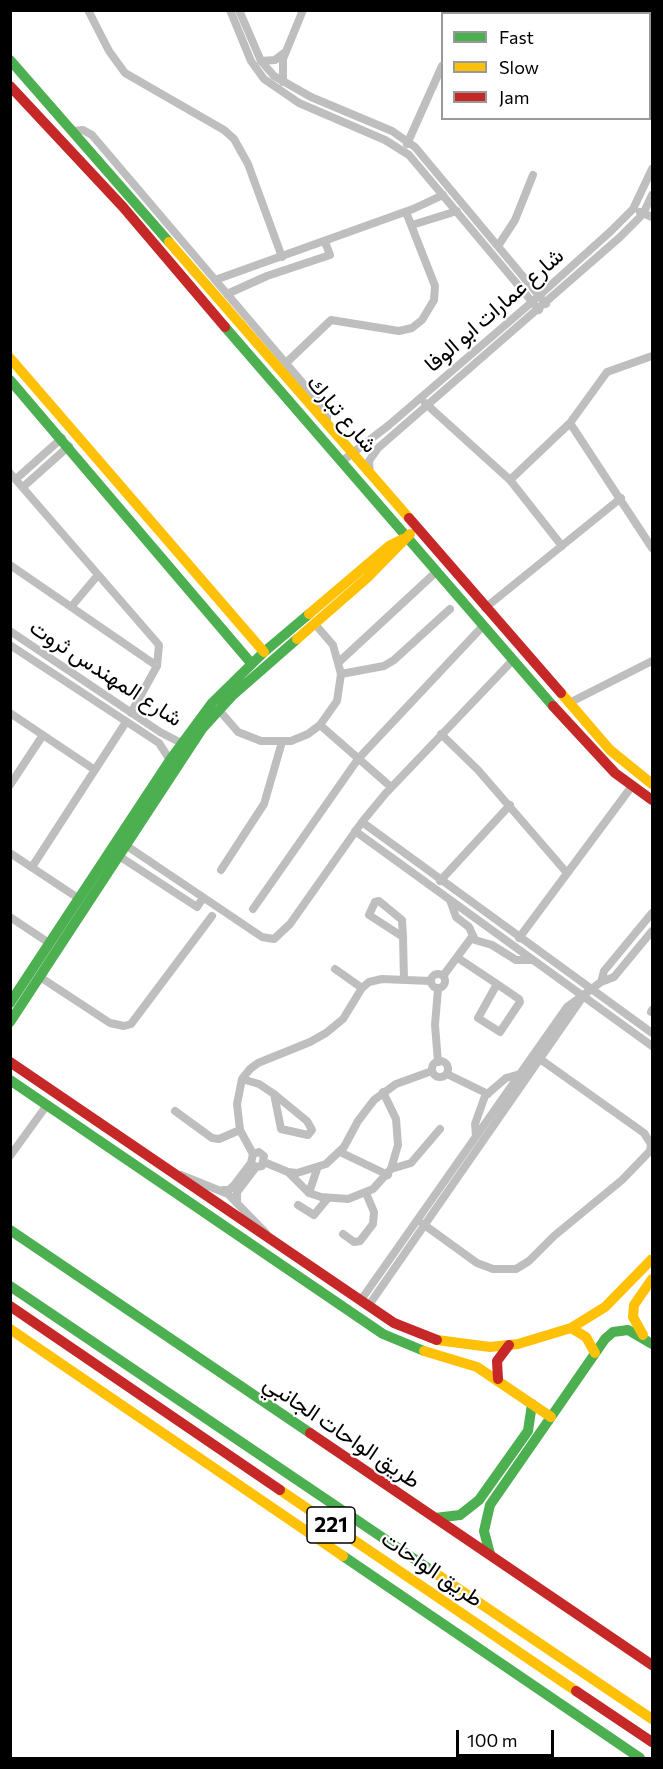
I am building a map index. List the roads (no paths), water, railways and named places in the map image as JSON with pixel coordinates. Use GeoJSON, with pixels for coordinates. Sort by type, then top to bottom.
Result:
{"type":"FeatureCollection","features":[{"type":"Feature","properties":{"kind":"main road","name":"شارع تبارك"},"geometry":{"type":"LineString","coordinates":[[10,60],[568,703],[610,750],[652,784]]}},
{"type":"Feature","properties":{"kind":"main road","name":"شارع تبارك"},"geometry":{"type":"LineString","coordinates":[[10,86],[123,207],[459,601],[585,742],[615,774],[652,799]]}},
{"type":"Feature","properties":{"kind":"main road"},"geometry":{"type":"LineString","coordinates":[[10,358],[264,652]]}},
{"type":"Feature","properties":{"kind":"main road"},"geometry":{"type":"LineString","coordinates":[[20,369],[10,378],[251,663]]}},
{"type":"Feature","properties":{"kind":"main road"},"geometry":{"type":"LineString","coordinates":[[122,842],[170,760],[219,710],[396,551],[416,529]]}},
{"type":"Feature","properties":{"kind":"main road"},"geometry":{"type":"LineString","coordinates":[[10,1022],[212,703],[251,663],[389,546],[406,538]]}},
{"type":"Feature","properties":{"kind":"main road"},"geometry":{"type":"LineString","coordinates":[[459,601],[470,591]]}},
{"type":"Feature","properties":{"kind":"main road"},"geometry":{"type":"LineString","coordinates":[[10,1003],[78,898],[115,853]]}},
{"type":"Feature","properties":{"kind":"main road"},"geometry":{"type":"LineString","coordinates":[[10,1062],[406,1330],[450,1344],[480,1347],[508,1345],[537,1340],[571,1328],[605,1307],[652,1259]]}},
{"type":"Feature","properties":{"kind":"main road"},"geometry":{"type":"LineString","coordinates":[[10,1080],[391,1339],[468,1362],[498,1379],[551,1417]]}},
{"type":"Feature","properties":{"kind":"main road"},"geometry":{"type":"LineString","coordinates":[[103,1143],[111,1130]]}},
{"type":"Feature","properties":{"kind":"main road","name":"طريق الواحات الجانبي"},"geometry":{"type":"LineString","coordinates":[[10,1230],[652,1665]]}},
{"type":"Feature","properties":{"kind":"main road"},"geometry":{"type":"LineString","coordinates":[[649,1341],[635,1323],[633,1311],[636,1299],[652,1279]]}},
{"type":"Feature","properties":{"kind":"main road","name":"طريق الواحات"},"geometry":{"type":"LineString","coordinates":[[10,1286],[652,1719]]}},
{"type":"Feature","properties":{"kind":"main road","name":"طريق الواحات"},"geometry":{"type":"LineString","coordinates":[[10,1306],[652,1742]]}},
{"type":"Feature","properties":{"kind":"main road"},"geometry":{"type":"LineString","coordinates":[[571,1328],[586,1337],[595,1353]]}},
{"type":"Feature","properties":{"kind":"main road"},"geometry":{"type":"LineString","coordinates":[[10,1329],[640,1758]]}},
{"type":"Feature","properties":{"kind":"main road"},"geometry":{"type":"LineString","coordinates":[[490,1554],[484,1531],[488,1511],[595,1353],[609,1335],[618,1330],[628,1330],[649,1341]]}},
{"type":"Feature","properties":{"kind":"main road"},"geometry":{"type":"LineString","coordinates":[[447,1357],[450,1344]]}},
{"type":"Feature","properties":{"kind":"main road"},"geometry":{"type":"LineString","coordinates":[[498,1379],[497,1361],[508,1345]]}},
{"type":"Feature","properties":{"kind":"main road"},"geometry":{"type":"LineString","coordinates":[[434,1517],[460,1515],[479,1500],[528,1431],[532,1404]]}},
{"type":"Feature","properties":{"kind":"street"},"geometry":{"type":"LineString","coordinates":[[88,10],[109,51],[125,73],[224,130],[234,140],[248,164],[282,257]]}},
{"type":"Feature","properties":{"kind":"street"},"geometry":{"type":"LineString","coordinates":[[230,10],[257,70],[282,93],[404,151],[539,310]]}},
{"type":"Feature","properties":{"kind":"street"},"geometry":{"type":"LineString","coordinates":[[239,10],[261,61],[285,83],[392,131],[427,159],[546,304]]}},
{"type":"Feature","properties":{"kind":"street"},"geometry":{"type":"LineString","coordinates":[[282,93],[285,83],[282,67],[285,52],[303,10]]}},
{"type":"Feature","properties":{"kind":"street"},"geometry":{"type":"LineString","coordinates":[[261,61],[275,60],[285,52]]}},
{"type":"Feature","properties":{"kind":"street"},"geometry":{"type":"LineString","coordinates":[[404,151],[441,68]]}},
{"type":"Feature","properties":{"kind":"street"},"geometry":{"type":"LineString","coordinates":[[72,130],[83,130],[92,135],[325,410],[327,426]]}},
{"type":"Feature","properties":{"kind":"street","name":"شارع عمارات ابو الوفا"},"geometry":{"type":"LineString","coordinates":[[341,462],[539,296],[635,205],[652,169]]}},
{"type":"Feature","properties":{"kind":"street"},"geometry":{"type":"LineString","coordinates":[[498,246],[522,206],[533,175]]}},
{"type":"Feature","properties":{"kind":"street"},"geometry":{"type":"LineString","coordinates":[[215,280],[325,243],[406,212],[443,195]]}},
{"type":"Feature","properties":{"kind":"street","name":"شارع عمارات ابو الوفا"},"geometry":{"type":"LineString","coordinates":[[370,476],[369,461],[373,454],[546,304],[648,209],[652,195]]}},
{"type":"Feature","properties":{"kind":"street"},"geometry":{"type":"LineString","coordinates":[[635,205],[648,209],[652,217]]}},
{"type":"Feature","properties":{"kind":"street"},"geometry":{"type":"LineString","coordinates":[[286,363],[331,321],[354,322],[399,332],[412,328],[422,320],[434,300],[435,286],[406,212]]}},
{"type":"Feature","properties":{"kind":"street"},"geometry":{"type":"LineString","coordinates":[[412,225],[457,212]]}},
{"type":"Feature","properties":{"kind":"street"},"geometry":{"type":"LineString","coordinates":[[226,294],[330,255],[325,243]]}},
{"type":"Feature","properties":{"kind":"street"},"geometry":{"type":"LineString","coordinates":[[306,249],[309,262]]}},
{"type":"Feature","properties":{"kind":"street"},"geometry":{"type":"LineString","coordinates":[[510,480],[570,423],[608,372],[652,356]]}},
{"type":"Feature","properties":{"kind":"street"},"geometry":{"type":"LineString","coordinates":[[420,398],[510,480],[562,546]]}},
{"type":"Feature","properties":{"kind":"street"},"geometry":{"type":"LineString","coordinates":[[570,423],[652,548]]}},
{"type":"Feature","properties":{"kind":"street"},"geometry":{"type":"LineString","coordinates":[[65,442],[13,476],[155,639],[160,652],[157,666],[131,713]]}},
{"type":"Feature","properties":{"kind":"street"},"geometry":{"type":"LineString","coordinates":[[23,487],[65,442]]}},
{"type":"Feature","properties":{"kind":"street"},"geometry":{"type":"LineString","coordinates":[[485,608],[621,498]]}},
{"type":"Feature","properties":{"kind":"street"},"geometry":{"type":"LineString","coordinates":[[10,565],[157,666]]}},
{"type":"Feature","properties":{"kind":"street"},"geometry":{"type":"LineString","coordinates":[[339,662],[435,573]]}},
{"type":"Feature","properties":{"kind":"street"},"geometry":{"type":"LineString","coordinates":[[71,607],[98,575]]}},
{"type":"Feature","properties":{"kind":"street"},"geometry":{"type":"LineString","coordinates":[[341,674],[384,666],[394,660],[450,609]]}},
{"type":"Feature","properties":{"kind":"street"},"geometry":{"type":"LineString","coordinates":[[219,710],[227,722],[251,738],[282,742],[308,734],[320,725],[337,701],[341,674],[339,662],[328,637],[314,623]]}},
{"type":"Feature","properties":{"kind":"street"},"geometry":{"type":"LineString","coordinates":[[253,909],[358,759],[482,627]]}},
{"type":"Feature","properties":{"kind":"street","name":"شارع المهندس ثروت"},"geometry":{"type":"LineString","coordinates":[[10,631],[131,713],[185,745]]}},
{"type":"Feature","properties":{"kind":"street","name":"شارع المهندس ثروت"},"geometry":{"type":"LineString","coordinates":[[10,645],[159,743],[170,760]]}},
{"type":"Feature","properties":{"kind":"street"},"geometry":{"type":"LineString","coordinates":[[122,842],[262,937],[274,939],[290,924],[355,831],[390,787],[402,782],[441,734],[513,660]]}},
{"type":"Feature","properties":{"kind":"street"},"geometry":{"type":"LineString","coordinates":[[568,703],[652,661]]}},
{"type":"Feature","properties":{"kind":"street"},"geometry":{"type":"LineString","coordinates":[[10,713],[95,770]]}},
{"type":"Feature","properties":{"kind":"street"},"geometry":{"type":"LineString","coordinates":[[32,867],[126,722]]}},
{"type":"Feature","properties":{"kind":"street"},"geometry":{"type":"LineString","coordinates":[[320,725],[390,787]]}},
{"type":"Feature","properties":{"kind":"street"},"geometry":{"type":"LineString","coordinates":[[441,734],[510,805],[567,873]]}},
{"type":"Feature","properties":{"kind":"street"},"geometry":{"type":"LineString","coordinates":[[10,785],[43,735]]}},
{"type":"Feature","properties":{"kind":"street"},"geometry":{"type":"LineString","coordinates":[[159,743],[165,735]]}},
{"type":"Feature","properties":{"kind":"street"},"geometry":{"type":"LineString","coordinates":[[221,870],[264,804],[282,742]]}},
{"type":"Feature","properties":{"kind":"street"},"geometry":{"type":"LineString","coordinates":[[519,938],[632,786]]}},
{"type":"Feature","properties":{"kind":"street"},"geometry":{"type":"LineString","coordinates":[[440,881],[510,805]]}},
{"type":"Feature","properties":{"kind":"street"},"geometry":{"type":"LineString","coordinates":[[362,822],[440,881],[652,1033]]}},
{"type":"Feature","properties":{"kind":"street"},"geometry":{"type":"LineString","coordinates":[[355,831],[652,1046]]}},
{"type":"Feature","properties":{"kind":"street"},"geometry":{"type":"LineString","coordinates":[[10,853],[78,898]]}},
{"type":"Feature","properties":{"kind":"street"},"geometry":{"type":"LineString","coordinates":[[115,853],[197,907],[202,898]]}},
{"type":"Feature","properties":{"kind":"street"},"geometry":{"type":"LineString","coordinates":[[443,976],[464,951],[472,937],[471,930],[456,917],[450,900]]}},
{"type":"Feature","properties":{"kind":"street"},"geometry":{"type":"LineString","coordinates":[[403,937],[369,915],[375,902],[379,901],[401,917],[403,937],[404,980]]}},
{"type":"Feature","properties":{"kind":"street"},"geometry":{"type":"LineString","coordinates":[[601,982],[604,971],[652,913]]}},
{"type":"Feature","properties":{"kind":"street"},"geometry":{"type":"LineString","coordinates":[[40,977],[110,1023],[124,1026],[131,1024],[212,916]]}},
{"type":"Feature","properties":{"kind":"street"},"geometry":{"type":"LineString","coordinates":[[10,917],[49,943]]}},
{"type":"Feature","properties":{"kind":"street"},"geometry":{"type":"LineString","coordinates":[[365,1302],[476,1136],[567,1007],[601,982],[614,977],[651,933],[640,928]]}},
{"type":"Feature","properties":{"kind":"street"},"geometry":{"type":"LineString","coordinates":[[500,937],[506,929]]}},
{"type":"Feature","properties":{"kind":"street"},"geometry":{"type":"LineString","coordinates":[[472,937],[492,945],[516,960],[533,960]]}},
{"type":"Feature","properties":{"kind":"street"},"geometry":{"type":"LineString","coordinates":[[464,951],[480,942]]}},
{"type":"Feature","properties":{"kind":"street"},"geometry":{"type":"LineString","coordinates":[[458,958],[497,984],[520,1000],[500,1032],[478,1017],[497,984]]}},
{"type":"Feature","properties":{"kind":"street"},"geometry":{"type":"LineString","coordinates":[[335,969],[362,988]]}},
{"type":"Feature","properties":{"kind":"street"},"geometry":{"type":"LineString","coordinates":[[430,981],[436,974],[443,976]]}},
{"type":"Feature","properties":{"kind":"street"},"geometry":{"type":"LineString","coordinates":[[288,1172],[317,1169],[340,1152],[365,1110],[383,1092],[408,1079],[432,1071],[438,1062],[435,1025],[438,989],[445,984],[443,976]]}},
{"type":"Feature","properties":{"kind":"street"},"geometry":{"type":"LineString","coordinates":[[237,1202],[237,1192],[253,1165],[253,1154],[240,1130],[237,1104],[242,1079],[258,1063],[310,1042],[335,1026],[349,1010],[362,988],[376,980],[430,981]]}},
{"type":"Feature","properties":{"kind":"street"},"geometry":{"type":"LineString","coordinates":[[430,981],[432,987],[438,989]]}},
{"type":"Feature","properties":{"kind":"street"},"geometry":{"type":"LineString","coordinates":[[406,1242],[423,1224],[582,996]]}},
{"type":"Feature","properties":{"kind":"street"},"geometry":{"type":"LineString","coordinates":[[423,1224],[477,1263],[507,1271],[516,1269],[529,1261],[554,1236],[622,1180],[650,1151],[649,1138],[644,1133],[540,1059]]}},
{"type":"Feature","properties":{"kind":"street"},"geometry":{"type":"LineString","coordinates":[[438,1062],[447,1065],[447,1074]]}},
{"type":"Feature","properties":{"kind":"street"},"geometry":{"type":"LineString","coordinates":[[432,1071],[438,1077],[447,1074],[485,1097]]}},
{"type":"Feature","properties":{"kind":"street"},"geometry":{"type":"LineString","coordinates":[[476,1136],[475,1124],[483,1108],[485,1097],[506,1078],[520,1074]]}},
{"type":"Feature","properties":{"kind":"street"},"geometry":{"type":"LineString","coordinates":[[242,1079],[254,1081],[274,1094],[310,1124],[312,1130],[308,1135],[281,1129],[274,1094]]}},
{"type":"Feature","properties":{"kind":"street"},"geometry":{"type":"LineString","coordinates":[[383,1092],[398,1131],[398,1145],[389,1172]]}},
{"type":"Feature","properties":{"kind":"street"},"geometry":{"type":"LineString","coordinates":[[10,1156],[46,1105]]}},
{"type":"Feature","properties":{"kind":"street"},"geometry":{"type":"LineString","coordinates":[[175,1111],[212,1138],[219,1139],[240,1130]]}},
{"type":"Feature","properties":{"kind":"street"},"geometry":{"type":"LineString","coordinates":[[222,1190],[232,1188],[253,1165],[264,1162],[288,1172],[309,1193],[328,1198],[348,1199],[366,1193],[389,1172],[411,1162],[440,1129]]}},
{"type":"Feature","properties":{"kind":"street"},"geometry":{"type":"LineString","coordinates":[[340,1152],[389,1172]]}},
{"type":"Feature","properties":{"kind":"street"},"geometry":{"type":"LineString","coordinates":[[253,1154],[261,1153],[264,1162]]}},
{"type":"Feature","properties":{"kind":"street"},"geometry":{"type":"LineString","coordinates":[[309,1193],[317,1169]]}},
{"type":"Feature","properties":{"kind":"street"},"geometry":{"type":"LineString","coordinates":[[172,1173],[222,1190],[237,1202],[273,1241]]}},
{"type":"Feature","properties":{"kind":"street"},"geometry":{"type":"LineString","coordinates":[[343,1234],[354,1242],[360,1241],[373,1224],[374,1212],[366,1193]]}},
{"type":"Feature","properties":{"kind":"street"},"geometry":{"type":"LineString","coordinates":[[298,1205],[314,1215],[328,1198]]}}]}
